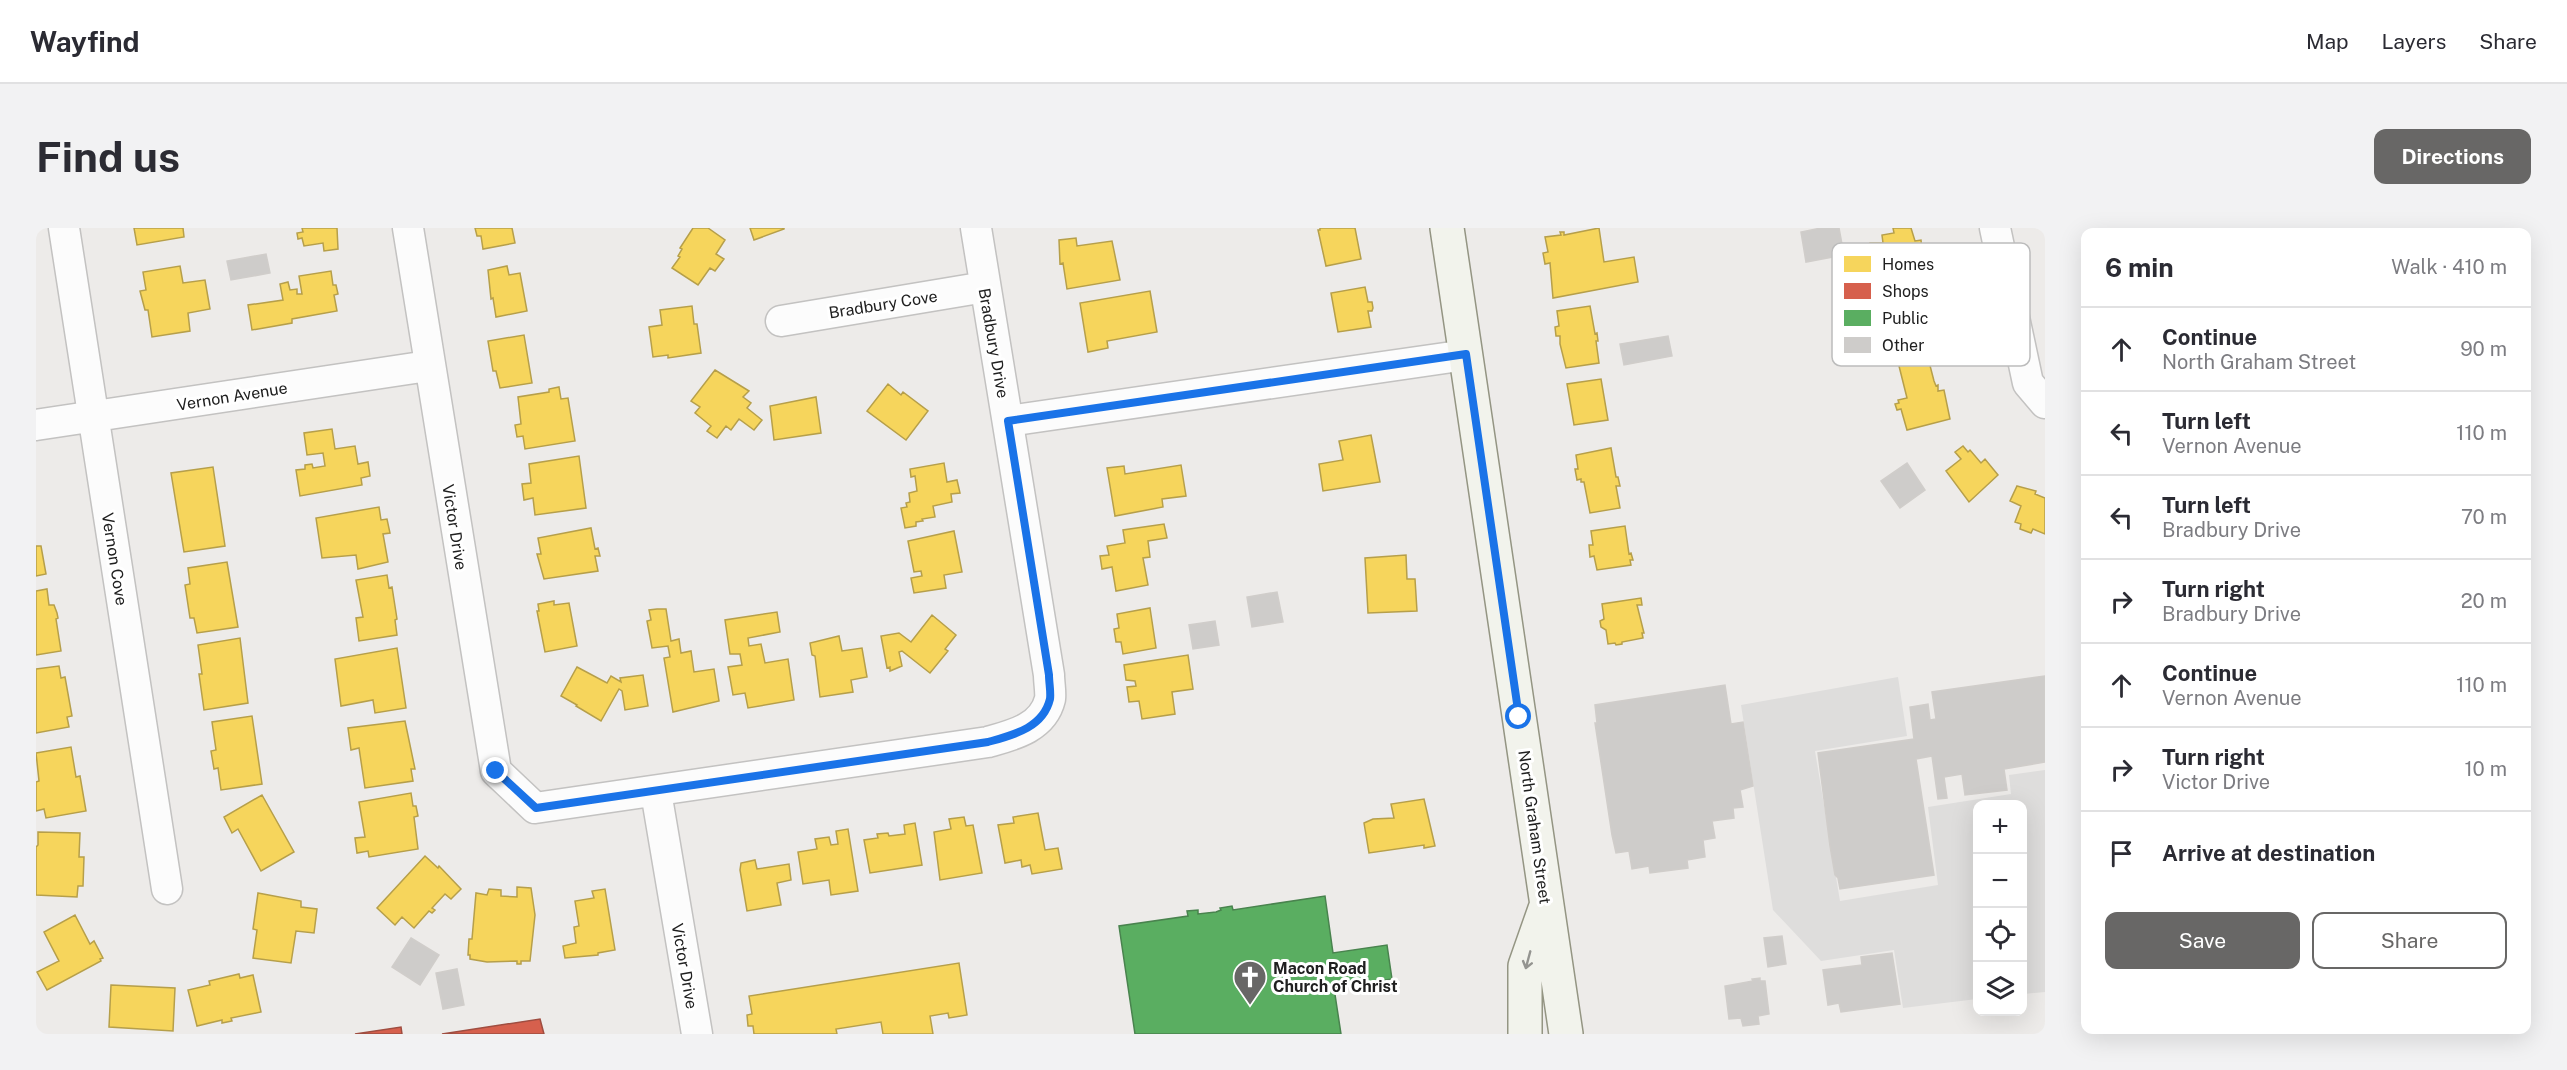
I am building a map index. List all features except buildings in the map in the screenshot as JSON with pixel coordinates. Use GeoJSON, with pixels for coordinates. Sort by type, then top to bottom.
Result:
{"type":"FeatureCollection","features":[{"type":"Feature","properties":{"kind":"main road","name":"North Graham Street"},"geometry":{"type":"LineString","coordinates":[[1447,228],[1566,1034]]}},
{"type":"Feature","properties":{"kind":"main road"},"geometry":{"type":"LineString","coordinates":[[1524,1034],[1525,966],[1546,904]]}},
{"type":"Feature","properties":{"kind":"street","name":"Vernon Cove"},"geometry":{"type":"LineString","coordinates":[[64,228],[167,889]]}},
{"type":"Feature","properties":{"kind":"street","name":"Victor Drive"},"geometry":{"type":"LineString","coordinates":[[408,228],[428,366],[496,771],[536,808],[656,792],[697,1034]]}},
{"type":"Feature","properties":{"kind":"street","name":"Bradbury Drive"},"geometry":{"type":"LineString","coordinates":[[656,792],[988,742],[1017,734],[1040,719],[1050,699],[1049,675],[976,228]]}},
{"type":"Feature","properties":{"kind":"street"},"geometry":{"type":"LineString","coordinates":[[1995,228],[1998,243]]}},
{"type":"Feature","properties":{"kind":"street","name":"Bradbury Cove"},"geometry":{"type":"LineString","coordinates":[[781,321],[985,287]]}},
{"type":"Feature","properties":{"kind":"street"},"geometry":{"type":"LineString","coordinates":[[1008,421],[1466,354]]}},
{"type":"Feature","properties":{"kind":"street","name":"Vernon Avenue"},"geometry":{"type":"LineString","coordinates":[[36,425],[428,366]]}},
{"type":"Feature","properties":{"kind":"street"},"geometry":{"type":"LineString","coordinates":[[2024,366],[2028,383],[2045,404]]}},
{"type":"Feature","properties":{"kind":"shaded area"},"geometry":{"type":"Polygon","coordinates":[[[1898,677],[1907,736],[1815,751],[1840,901],[1938,885],[1928,807],[2011,794],[2009,775],[2045,770],[2045,992],[2027,994],[2027,800],[1973,800],[1973,999],[1903,1008],[1894,950],[1821,961],[1773,910],[1741,705],[1898,677]]]}},
{"type":"Feature","properties":{"kind":"place","name":"Macon Road Church of Christ"},"geometry":{"type":"Point","coordinates":[1250,1006]}},
{"type":"Feature","properties":{"kind":"route"},"geometry":{"type":"LineString","coordinates":[[496,771],[536,808],[988,742],[1017,734],[1040,719],[1050,699],[1049,675],[1008,421],[1466,354],[1519,717]]}}]}
